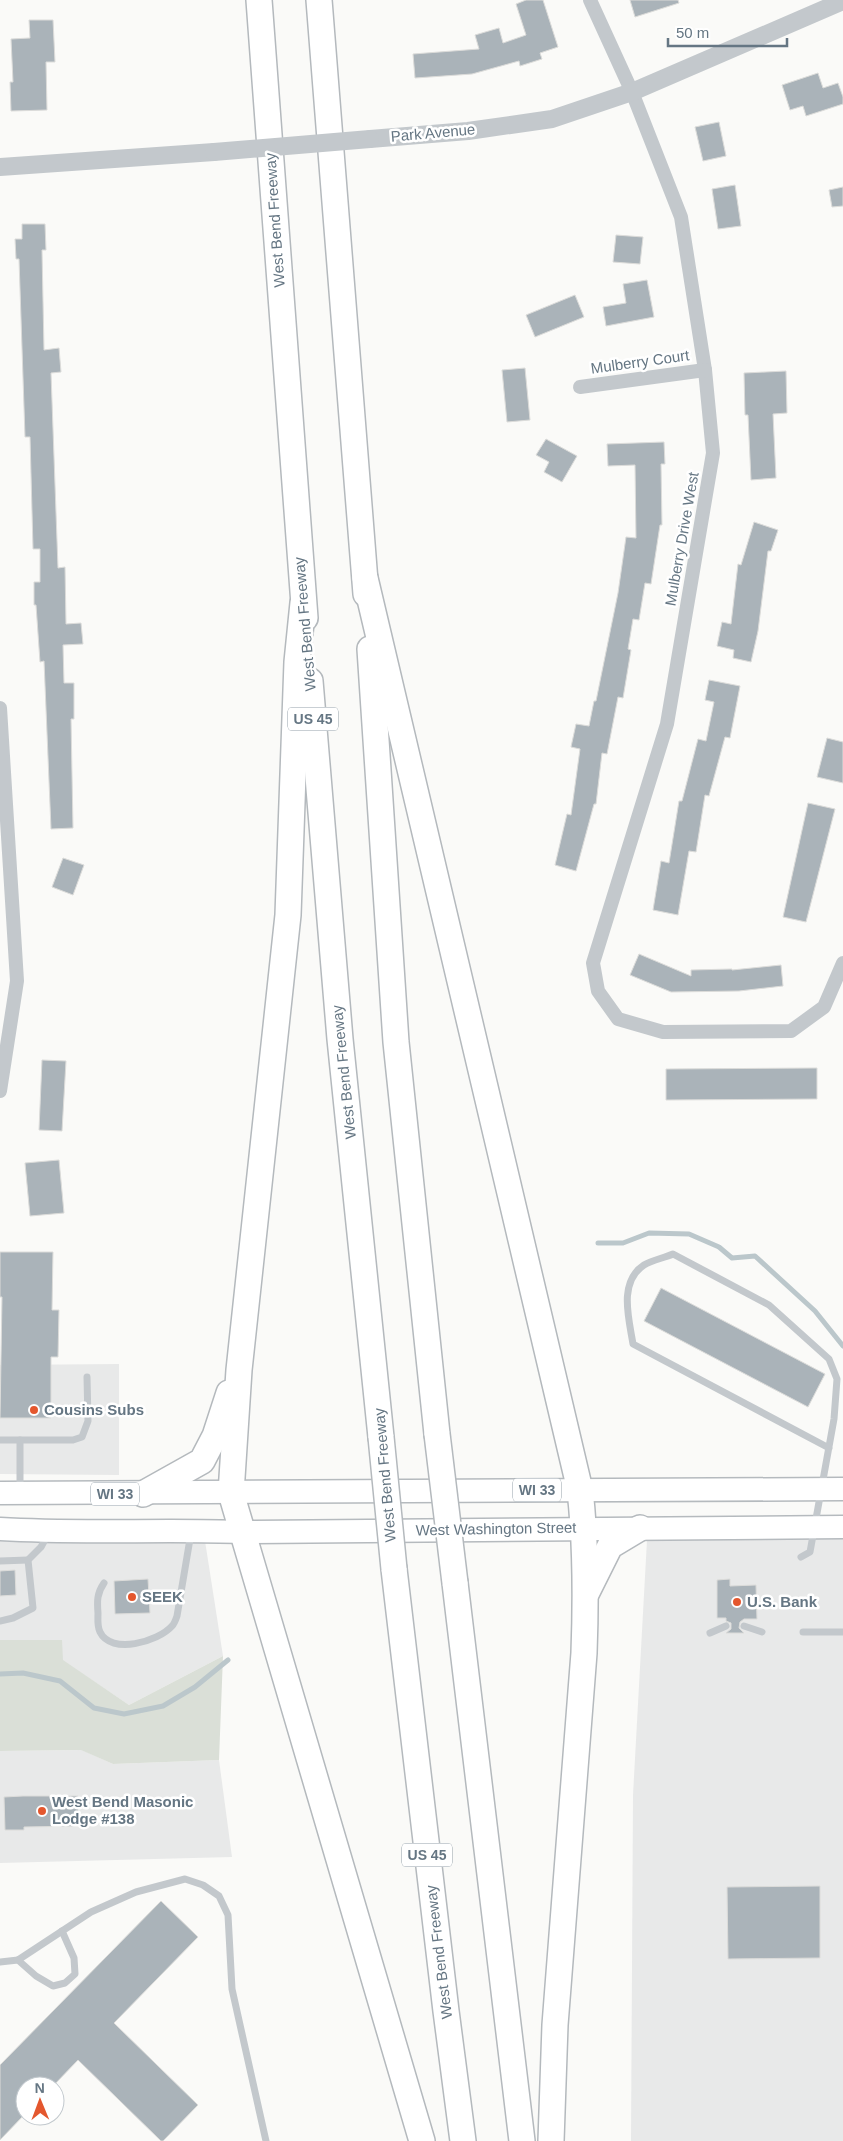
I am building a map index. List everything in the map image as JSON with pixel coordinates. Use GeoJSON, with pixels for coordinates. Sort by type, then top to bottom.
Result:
{"type":"FeatureCollection","features":[{"type":"Feature","properties":{"kind":"highway","name":"West Bend Freeway"},"geometry":{"type":"LineString","coordinates":[[259,0],[303,603],[340,1039],[394,1569],[444,2001],[464,2141]]}},
{"type":"Feature","properties":{"kind":"highway"},"geometry":{"type":"LineString","coordinates":[[319,0],[365,578],[396,1042],[454,1583],[522,2141]]}},
{"type":"Feature","properties":{"kind":"highway"},"geometry":{"type":"LineString","coordinates":[[365,578],[580,1490],[584,1528],[586,1594],[584,1654],[555,2025],[551,2141]]}},
{"type":"Feature","properties":{"kind":"highway"},"geometry":{"type":"LineString","coordinates":[[303,603],[297,662],[288,915],[239,1370],[231,1493],[422,2141]]}},
{"type":"Feature","properties":{"kind":"highway"},"geometry":{"type":"LineString","coordinates":[[143,1494],[202,1461],[215,1436],[226,1401],[239,1370]]}},
{"type":"Feature","properties":{"kind":"highway"},"geometry":{"type":"LineString","coordinates":[[586,1594],[610,1546],[640,1528]]}},
{"type":"Feature","properties":{"kind":"main road","name":"WI 33"},"geometry":{"type":"LineString","coordinates":[[10,1494],[832,1489]]}},
{"type":"Feature","properties":{"kind":"main road","name":"West Washington Street"},"geometry":{"type":"LineString","coordinates":[[0,1529],[49,1532],[192,1530],[242,1532],[843,1527]]}},
{"type":"Feature","properties":{"kind":"street","name":"Mulberry Drive West"},"geometry":{"type":"LineString","coordinates":[[590,0],[632,92],[681,217],[705,370],[713,453],[668,715],[593,963],[598,991],[618,1019],[663,1032],[791,1031],[824,1007],[843,963]]}},
{"type":"Feature","properties":{"kind":"street","name":"Park Avenue"},"geometry":{"type":"LineString","coordinates":[[0,167],[468,131],[552,120],[632,92],[843,2]]}},
{"type":"Feature","properties":{"kind":"street","name":"Mulberry Court"},"geometry":{"type":"LineString","coordinates":[[580,387],[705,370]]}},
{"type":"Feature","properties":{"kind":"street"},"geometry":{"type":"LineString","coordinates":[[0,708],[18,981],[0,1091]]}},
{"type":"Feature","properties":{"kind":"lane"},"geometry":{"type":"LineString","coordinates":[[802,1557],[810,1552],[816,1527],[832,1489],[828,1448],[837,1380],[830,1359],[769,1305],[673,1254],[644,1265],[632,1277],[626,1303],[633,1344],[828,1448]]}},
{"type":"Feature","properties":{"kind":"lane"},"geometry":{"type":"LineString","coordinates":[[0,1440],[73,1440],[82,1437],[88,1421],[88,1377]]}},
{"type":"Feature","properties":{"kind":"lane"},"geometry":{"type":"LineString","coordinates":[[10,1494],[20,1440]]}},
{"type":"Feature","properties":{"kind":"lane"},"geometry":{"type":"LineString","coordinates":[[104,1583],[97,1597],[99,1631],[105,1639],[115,1644],[129,1645],[146,1642],[160,1635],[172,1626],[177,1616],[192,1530]]}},
{"type":"Feature","properties":{"kind":"lane"},"geometry":{"type":"LineString","coordinates":[[0,1562],[28,1560],[41,1547],[49,1532]]}},
{"type":"Feature","properties":{"kind":"lane"},"geometry":{"type":"LineString","coordinates":[[0,1621],[14,1618],[33,1608],[28,1560]]}},
{"type":"Feature","properties":{"kind":"lane"},"geometry":{"type":"LineString","coordinates":[[710,1633],[726,1626]]}},
{"type":"Feature","properties":{"kind":"lane"},"geometry":{"type":"LineString","coordinates":[[744,1626],[762,1632]]}},
{"type":"Feature","properties":{"kind":"lane"},"geometry":{"type":"LineString","coordinates":[[803,1632],[843,1632]]}},
{"type":"Feature","properties":{"kind":"lane"},"geometry":{"type":"LineString","coordinates":[[0,1962],[18,1960],[91,1912],[136,1892],[185,1879],[203,1885],[219,1896],[228,1915],[232,1989],[266,2141]]}},
{"type":"Feature","properties":{"kind":"lane"},"geometry":{"type":"LineString","coordinates":[[18,1960],[36,1976],[53,1986],[65,1983],[75,1974],[74,1958],[62,1931]]}},
{"type":"Feature","properties":{"kind":"shaded area"},"geometry":{"type":"Polygon","coordinates":[[[119,1364],[119,1475],[0,1474],[0,1365],[119,1364]]]}},
{"type":"Feature","properties":{"kind":"shaded area"},"geometry":{"type":"Polygon","coordinates":[[[843,1533],[843,2141],[631,2141],[633,1795],[647,1540],[843,1533]]]}},
{"type":"Feature","properties":{"kind":"shaded area"},"geometry":{"type":"Polygon","coordinates":[[[0,1537],[205,1541],[223,1656],[129,1705],[62,1660],[62,1640],[0,1640],[0,1537]]]}},
{"type":"Feature","properties":{"kind":"shaded area"},"geometry":{"type":"Polygon","coordinates":[[[0,1640],[62,1640],[63,1660],[129,1705],[223,1656],[219,1760],[113,1764],[81,1750],[0,1751],[0,1640]]]}},
{"type":"Feature","properties":{"kind":"shaded area"},"geometry":{"type":"Polygon","coordinates":[[[82,1750],[113,1764],[219,1760],[232,1857],[0,1863],[0,1751],[82,1750]]]}},
{"type":"Feature","properties":{"kind":"building"},"geometry":{"type":"Polygon","coordinates":[[[526,0],[543,0],[558,47],[540,53],[542,59],[520,66],[519,61],[472,74],[415,78],[413,54],[479,49],[475,35],[499,28],[503,43],[526,35],[516,4],[526,0]]]}},
{"type":"Feature","properties":{"kind":"building"},"geometry":{"type":"Polygon","coordinates":[[[630,0],[678,0],[679,3],[635,17],[630,0]]]}},
{"type":"Feature","properties":{"kind":"building"},"geometry":{"type":"Polygon","coordinates":[[[29,20],[53,20],[55,62],[46,62],[47,110],[11,111],[10,82],[13,82],[11,39],[30,38],[29,20]]]}},
{"type":"Feature","properties":{"kind":"building"},"geometry":{"type":"Polygon","coordinates":[[[818,73],[823,88],[838,83],[843,97],[843,104],[806,116],[803,106],[790,110],[782,85],[818,73]]]}},
{"type":"Feature","properties":{"kind":"building"},"geometry":{"type":"Polygon","coordinates":[[[719,122],[726,156],[703,161],[695,127],[719,122]]]}},
{"type":"Feature","properties":{"kind":"building"},"geometry":{"type":"Polygon","coordinates":[[[735,185],[741,226],[718,229],[712,189],[735,185]]]}},
{"type":"Feature","properties":{"kind":"building"},"geometry":{"type":"Polygon","coordinates":[[[843,187],[843,206],[832,207],[829,190],[843,187]]]}},
{"type":"Feature","properties":{"kind":"building"},"geometry":{"type":"Polygon","coordinates":[[[22,224],[45,224],[46,250],[42,250],[44,350],[59,348],[61,372],[51,373],[58,568],[65,567],[66,624],[81,623],[83,644],[63,645],[64,683],[74,683],[74,719],[71,719],[73,828],[51,829],[44,661],[40,662],[36,605],[34,605],[34,582],[40,582],[40,549],[33,549],[30,437],[25,437],[19,259],[16,259],[15,239],[22,239],[22,224]]]}},
{"type":"Feature","properties":{"kind":"building"},"geometry":{"type":"Polygon","coordinates":[[[616,235],[643,237],[640,264],[613,262],[616,235]]]}},
{"type":"Feature","properties":{"kind":"building"},"geometry":{"type":"Polygon","coordinates":[[[647,280],[654,317],[606,326],[603,307],[626,303],[623,284],[647,280]]]}},
{"type":"Feature","properties":{"kind":"building"},"geometry":{"type":"Polygon","coordinates":[[[575,295],[584,317],[535,337],[526,315],[575,295]]]}},
{"type":"Feature","properties":{"kind":"building"},"geometry":{"type":"Polygon","coordinates":[[[525,368],[530,420],[507,422],[502,370],[525,368]]]}},
{"type":"Feature","properties":{"kind":"building"},"geometry":{"type":"Polygon","coordinates":[[[786,371],[787,413],[773,414],[776,478],[751,480],[748,415],[745,415],[744,373],[786,371]]]}},
{"type":"Feature","properties":{"kind":"building"},"geometry":{"type":"Polygon","coordinates":[[[546,439],[577,456],[562,482],[544,472],[549,462],[536,455],[546,439]]]}},
{"type":"Feature","properties":{"kind":"building"},"geometry":{"type":"Polygon","coordinates":[[[664,442],[665,464],[661,464],[662,525],[660,525],[651,584],[645,583],[639,620],[633,619],[628,649],[631,650],[623,698],[618,697],[607,754],[602,753],[596,804],[594,804],[576,871],[555,865],[567,814],[571,815],[580,749],[571,747],[576,724],[589,726],[594,701],[596,701],[618,593],[626,537],[636,538],[635,465],[608,466],[607,444],[664,442]]]}},
{"type":"Feature","properties":{"kind":"building"},"geometry":{"type":"Polygon","coordinates":[[[754,522],[778,530],[771,551],[768,551],[758,631],[751,662],[733,658],[734,650],[717,646],[722,622],[731,624],[738,564],[741,565],[754,522]]]}},
{"type":"Feature","properties":{"kind":"building"},"geometry":{"type":"Polygon","coordinates":[[[709,680],[740,686],[730,738],[725,737],[709,796],[705,795],[696,852],[689,851],[678,915],[653,910],[661,861],[669,863],[679,801],[682,801],[698,739],[706,741],[714,702],[705,700],[709,680]]]}},
{"type":"Feature","properties":{"kind":"building"},"geometry":{"type":"Polygon","coordinates":[[[827,738],[843,742],[843,783],[817,777],[827,738]]]}},
{"type":"Feature","properties":{"kind":"building"},"geometry":{"type":"Polygon","coordinates":[[[808,803],[835,809],[806,922],[783,917],[808,803]]]}},
{"type":"Feature","properties":{"kind":"building"},"geometry":{"type":"Polygon","coordinates":[[[63,858],[84,865],[73,895],[52,887],[63,858]]]}},
{"type":"Feature","properties":{"kind":"building"},"geometry":{"type":"Polygon","coordinates":[[[639,954],[691,976],[691,970],[732,970],[781,965],[783,986],[739,991],[671,992],[630,975],[639,954]]]}},
{"type":"Feature","properties":{"kind":"building"},"geometry":{"type":"Polygon","coordinates":[[[42,1060],[66,1061],[62,1131],[39,1130],[42,1060]]]}},
{"type":"Feature","properties":{"kind":"building"},"geometry":{"type":"Polygon","coordinates":[[[817,1068],[817,1099],[666,1100],[666,1069],[817,1068]]]}},
{"type":"Feature","properties":{"kind":"building"},"geometry":{"type":"Polygon","coordinates":[[[59,1160],[64,1213],[30,1216],[25,1163],[59,1160]]]}},
{"type":"Feature","properties":{"kind":"building"},"geometry":{"type":"Polygon","coordinates":[[[0,1252],[53,1252],[52,1310],[59,1310],[58,1357],[51,1357],[51,1418],[0,1418],[2,1297],[0,1297],[0,1252]]]}},
{"type":"Feature","properties":{"kind":"building"},"geometry":{"type":"Polygon","coordinates":[[[661,1288],[825,1374],[808,1407],[644,1321],[661,1288]]]}},
{"type":"Feature","properties":{"kind":"building"},"geometry":{"type":"Polygon","coordinates":[[[15,1570],[16,1595],[0,1596],[0,1571],[15,1570]]]}},
{"type":"Feature","properties":{"kind":"building","name":"SEEK"},"geometry":{"type":"Polygon","coordinates":[[[148,1579],[150,1613],[115,1614],[114,1581],[148,1579]]]}},
{"type":"Feature","properties":{"kind":"building","name":"U.S. Bank"},"geometry":{"type":"Polygon","coordinates":[[[730,1579],[730,1586],[756,1585],[757,1619],[744,1619],[740,1622],[739,1628],[744,1633],[726,1633],[731,1629],[731,1623],[726,1621],[726,1618],[717,1618],[717,1580],[730,1579]]]}},
{"type":"Feature","properties":{"kind":"building","name":"West Bend Masonic Lodge #138"},"geometry":{"type":"Polygon","coordinates":[[[78,1796],[79,1826],[24,1827],[24,1830],[5,1830],[4,1797],[78,1796]]]}},
{"type":"Feature","properties":{"kind":"building"},"geometry":{"type":"Polygon","coordinates":[[[820,1886],[820,1958],[728,1959],[727,1887],[820,1886]]]}},
{"type":"Feature","properties":{"kind":"building"},"geometry":{"type":"Polygon","coordinates":[[[161,1901],[198,1937],[114,2023],[198,2105],[163,2141],[78,2060],[63,2076],[15,2076],[15,2124],[0,2140],[0,2065],[161,1901]]]}},
{"type":"Feature","properties":{"kind":"waterway"},"geometry":{"type":"LineString","coordinates":[[598,1243],[623,1243],[649,1233],[689,1234],[719,1247],[732,1258],[755,1256],[815,1311],[843,1346]]}},
{"type":"Feature","properties":{"kind":"waterway"},"geometry":{"type":"LineString","coordinates":[[0,1674],[23,1673],[60,1681],[94,1708],[124,1714],[163,1706],[195,1687],[228,1660]]}},
{"type":"Feature","properties":{"kind":"place","name":"Cousins Subs"},"geometry":{"type":"Point","coordinates":[34,1410]}},
{"type":"Feature","properties":{"kind":"place","name":"SEEK"},"geometry":{"type":"Point","coordinates":[132,1597]}},
{"type":"Feature","properties":{"kind":"place","name":"U.S. Bank"},"geometry":{"type":"Point","coordinates":[737,1602]}},
{"type":"Feature","properties":{"kind":"place","name":"West Bend Masonic Lodge #138"},"geometry":{"type":"Point","coordinates":[42,1811]}}]}
